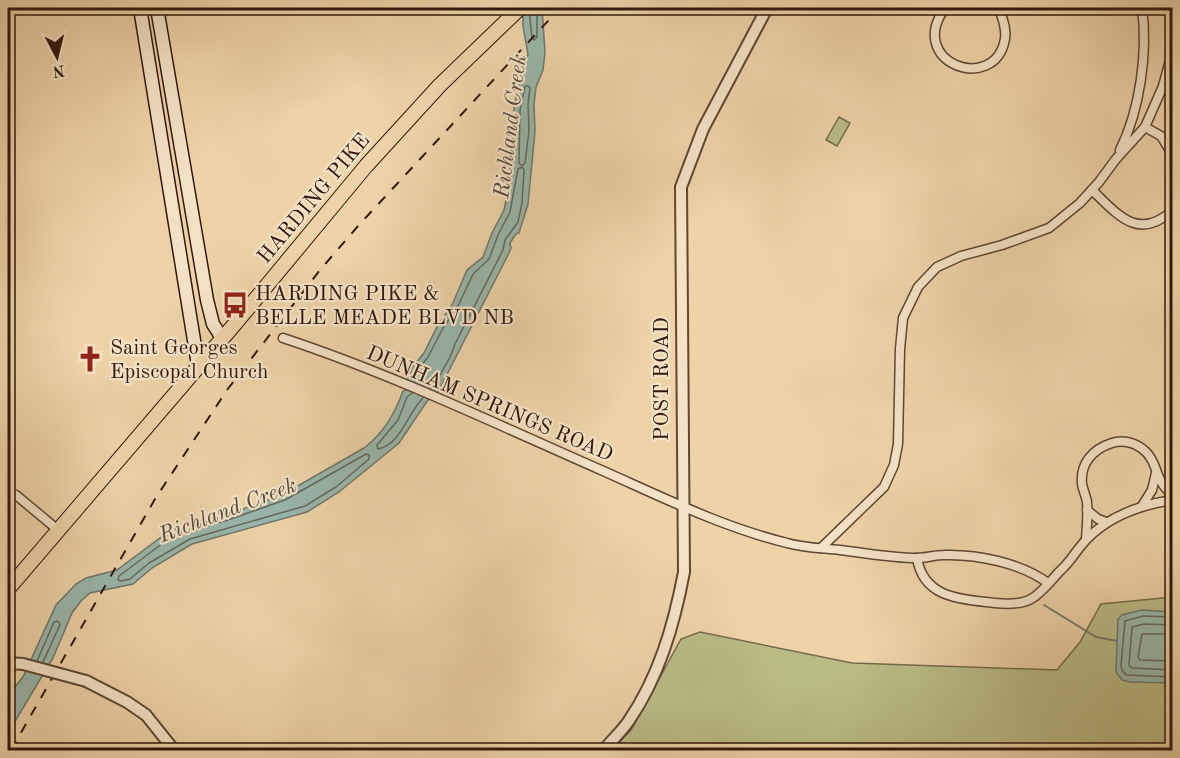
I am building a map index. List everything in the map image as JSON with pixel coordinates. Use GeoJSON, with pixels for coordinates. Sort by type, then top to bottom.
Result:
{"type":"FeatureCollection","features":[{"type":"Feature","properties":{"kind":"main road"},"geometry":{"type":"LineString","coordinates":[[140,8],[198,365]]}},
{"type":"Feature","properties":{"kind":"main road"},"geometry":{"type":"LineString","coordinates":[[158,8],[211,316],[222,338]]}},
{"type":"Feature","properties":{"kind":"main road","name":"HARDING PIKE"},"geometry":{"type":"LineString","coordinates":[[8,590],[366,166],[440,85],[520,8]]}},
{"type":"Feature","properties":{"kind":"main road"},"geometry":{"type":"LineString","coordinates":[[155,98],[172,95]]}},
{"type":"Feature","properties":{"kind":"main road"},"geometry":{"type":"LineString","coordinates":[[171,192],[188,190]]}},
{"type":"Feature","properties":{"kind":"main road"},"geometry":{"type":"LineString","coordinates":[[181,257],[199,254]]}},
{"type":"Feature","properties":{"kind":"street","name":"POST ROAD"},"geometry":{"type":"LineString","coordinates":[[604,750],[628,723],[659,664],[676,615],[684,572],[681,187],[702,129],[767,8]]}},
{"type":"Feature","properties":{"kind":"street"},"geometry":{"type":"LineString","coordinates":[[945,8],[935,28],[936,42],[944,59],[965,69],[982,67],[996,58],[1000,52],[1006,33],[999,8]]}},
{"type":"Feature","properties":{"kind":"street"},"geometry":{"type":"LineString","coordinates":[[1116,159],[1128,129],[1144,58],[1142,8]]}},
{"type":"Feature","properties":{"kind":"street"},"geometry":{"type":"LineString","coordinates":[[821,548],[884,488],[894,465],[898,444],[903,318],[918,287],[937,267],[962,256],[1049,228],[1074,208],[1092,190],[1144,127],[1163,86],[1173,53]]}},
{"type":"Feature","properties":{"kind":"street"},"geometry":{"type":"LineString","coordinates":[[1144,127],[1161,136],[1173,154]]}},
{"type":"Feature","properties":{"kind":"street"},"geometry":{"type":"LineString","coordinates":[[1092,190],[1121,217],[1137,224],[1147,225],[1158,222],[1173,211]]}},
{"type":"Feature","properties":{"kind":"street","name":"DUNHAM SPRINGS ROAD"},"geometry":{"type":"LineString","coordinates":[[283,338],[436,397],[682,506],[747,532],[798,546],[916,558],[943,555],[990,559],[1034,574],[1048,583]]}},
{"type":"Feature","properties":{"kind":"street"},"geometry":{"type":"LineString","coordinates":[[1086,539],[1087,510],[1082,484],[1084,468],[1092,454],[1102,446],[1116,442],[1132,443],[1150,456],[1166,489],[1173,494]]}},
{"type":"Feature","properties":{"kind":"street"},"geometry":{"type":"LineString","coordinates":[[1142,506],[1152,490],[1156,472]]}},
{"type":"Feature","properties":{"kind":"street"},"geometry":{"type":"LineString","coordinates":[[16,495],[58,530]]}},
{"type":"Feature","properties":{"kind":"street"},"geometry":{"type":"LineString","coordinates":[[916,558],[918,568],[925,579],[944,594],[955,599],[1001,604],[1017,602],[1032,598],[1071,560],[1086,539],[1106,522],[1142,506],[1173,501]]}},
{"type":"Feature","properties":{"kind":"street"},"geometry":{"type":"LineString","coordinates":[[1087,510],[1106,522]]}},
{"type":"Feature","properties":{"kind":"street"},"geometry":{"type":"LineString","coordinates":[[8,663],[23,664],[87,681],[146,715],[174,750]]}},
{"type":"Feature","properties":{"kind":"green space"},"geometry":{"type":"Polygon","coordinates":[[[839,117],[850,123],[837,146],[826,140],[839,117]]]}},
{"type":"Feature","properties":{"kind":"green space"},"geometry":{"type":"Polygon","coordinates":[[[1172,597],[1172,750],[612,750],[631,730],[681,639],[700,632],[852,663],[1057,670],[1080,642],[1101,604],[1172,597]]]}},
{"type":"Feature","properties":{"kind":"water"},"geometry":{"type":"Polygon","coordinates":[[[523,8],[542,8],[545,52],[534,104],[535,131],[528,204],[519,233],[510,243],[509,253],[438,392],[432,394],[399,443],[339,492],[307,512],[192,544],[152,568],[133,584],[90,593],[72,613],[53,658],[8,733],[8,697],[24,675],[56,605],[76,584],[86,578],[117,570],[168,532],[282,495],[364,448],[388,422],[403,391],[410,385],[407,380],[412,368],[424,353],[438,325],[452,305],[467,270],[483,257],[504,210],[513,167],[514,109],[528,54],[523,26],[523,8]]]}},
{"type":"Feature","properties":{"kind":"water"},"geometry":{"type":"Polygon","coordinates":[[[1142,610],[1172,612],[1172,683],[1130,682],[1122,680],[1116,672],[1118,619],[1122,615],[1142,610]]]}},
{"type":"Feature","properties":{"kind":"waterway"},"geometry":{"type":"LineString","coordinates":[[1044,605],[1096,637],[1117,641]]}},
{"type":"Feature","properties":{"kind":"railway"},"geometry":{"type":"LineString","coordinates":[[11,750],[155,499],[227,390],[320,270],[358,226],[560,8]]}},
{"type":"Feature","properties":{"kind":"place","name":"HARDING PIKE & BELLE MEADE BLVD NB"},"geometry":{"type":"Point","coordinates":[235,305]}},
{"type":"Feature","properties":{"kind":"place","name":"Saint Georges Episcopal Church"},"geometry":{"type":"Point","coordinates":[90,359]}},
{"type":"Feature","properties":{"kind":"water label","name":"Richland Creek"},"geometry":{"type":"Point","coordinates":[509,126]}},
{"type":"Feature","properties":{"kind":"water label","name":"Richland Creek"},"geometry":{"type":"Point","coordinates":[227,509]}}]}
